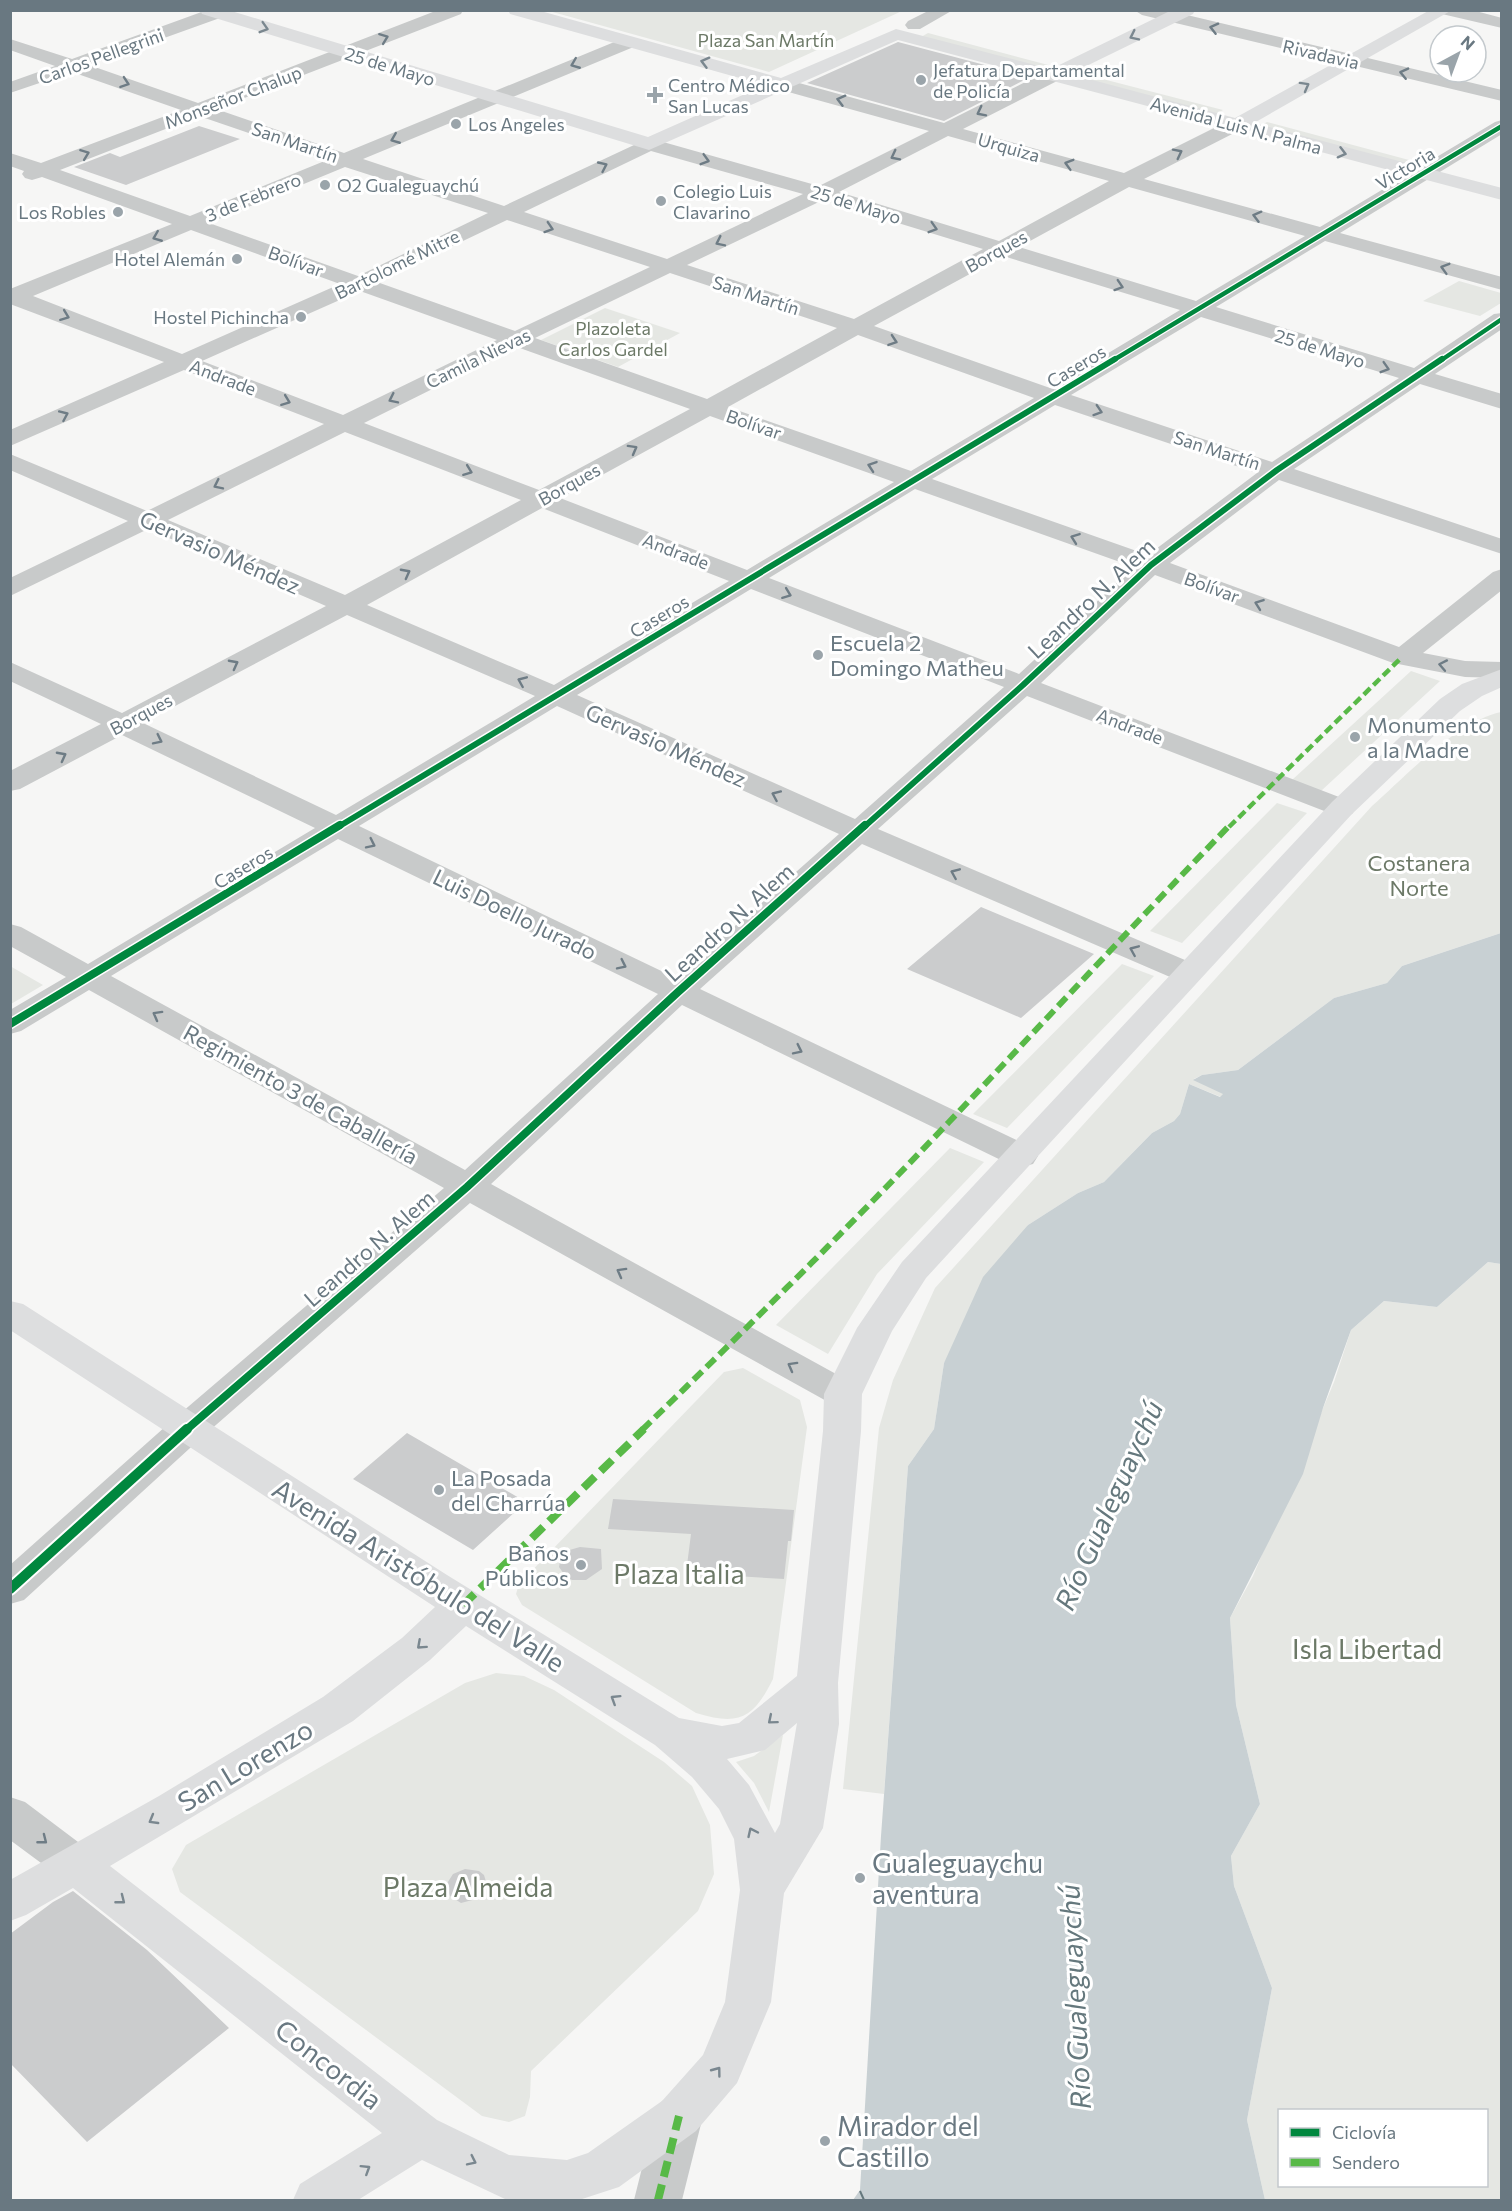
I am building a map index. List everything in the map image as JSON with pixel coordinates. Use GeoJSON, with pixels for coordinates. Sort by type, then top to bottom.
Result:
{"type":"FeatureCollection","features":[{"type":"Feature","properties":{"kind":"main road","name":"Urquiza"},"geometry":{"type":"LineString","coordinates":[[516,10],[782,84]]}},
{"type":"Feature","properties":{"kind":"main road"},"geometry":{"type":"LineString","coordinates":[[1235,125],[1446,10]]}},
{"type":"Feature","properties":{"kind":"main road","name":"25 de Mayo"},"geometry":{"type":"LineString","coordinates":[[217,11],[649,144]]}},
{"type":"Feature","properties":{"kind":"main road"},"geometry":{"type":"LineString","coordinates":[[1052,76],[1179,14]]}},
{"type":"Feature","properties":{"kind":"main road","name":"Avenida Luis N. Palma"},"geometry":{"type":"LineString","coordinates":[[902,29],[1071,67],[1254,115],[1432,169],[1502,194]]}},
{"type":"Feature","properties":{"kind":"main road","name":"Avenida Luis N. Palma"},"geometry":{"type":"LineString","coordinates":[[902,29],[1052,76],[1235,125],[1432,169],[1502,179]]}},
{"type":"Feature","properties":{"kind":"main road"},"geometry":{"type":"LineString","coordinates":[[750,75],[782,75],[794,72],[902,29]]}},
{"type":"Feature","properties":{"kind":"main road","name":"Bartolomé Mitre"},"geometry":{"type":"LineString","coordinates":[[649,144],[795,80],[902,29]]}},
{"type":"Feature","properties":{"kind":"main road"},"geometry":{"type":"LineString","coordinates":[[762,1890],[801,1828],[818,1724],[817,1683],[842,1431],[843,1394],[875,1328],[914,1270],[1342,808],[1450,705],[1472,690],[1502,677]]}},
{"type":"Feature","properties":{"kind":"main road","name":"Avenida Aristóbulo del Valle"},"geometry":{"type":"LineString","coordinates":[[10,1313],[464,1605],[670,1733],[707,1765],[734,1797],[756,1839],[762,1890]]}},
{"type":"Feature","properties":{"kind":"main road","name":"San Lorenzo"},"geometry":{"type":"LineString","coordinates":[[10,1902],[174,1808],[338,1708],[416,1649],[464,1605]]}},
{"type":"Feature","properties":{"kind":"main road"},"geometry":{"type":"LineString","coordinates":[[670,1733],[722,1743],[750,1738],[817,1683]]}},
{"type":"Feature","properties":{"kind":"main road","name":"Concordia"},"geometry":{"type":"LineString","coordinates":[[75,1864],[420,2135],[505,2176],[567,2182],[602,2171],[679,2116],[721,2068],[748,2002],[762,1890]]}},
{"type":"Feature","properties":{"kind":"main road"},"geometry":{"type":"LineString","coordinates":[[317,2200],[420,2135]]}},
{"type":"Feature","properties":{"kind":"street","name":"Monseñor Chalup"},"geometry":{"type":"LineString","coordinates":[[10,182],[203,110],[455,10]]}},
{"type":"Feature","properties":{"kind":"street"},"geometry":{"type":"LineString","coordinates":[[902,29],[929,10]]}},
{"type":"Feature","properties":{"kind":"street"},"geometry":{"type":"LineString","coordinates":[[902,29],[945,10]]}},
{"type":"Feature","properties":{"kind":"street","name":"Rivadavia"},"geometry":{"type":"LineString","coordinates":[[1142,10],[1179,14],[1350,61],[1502,96]]}},
{"type":"Feature","properties":{"kind":"street"},"geometry":{"type":"LineString","coordinates":[[1446,10],[1502,23]]}},
{"type":"Feature","properties":{"kind":"street","name":"Carlos Pellegrini"},"geometry":{"type":"LineString","coordinates":[[10,88],[217,11]]}},
{"type":"Feature","properties":{"kind":"street","name":"3 de Febrero"},"geometry":{"type":"LineString","coordinates":[[12,296],[630,42]]}},
{"type":"Feature","properties":{"kind":"street","name":"San Martín"},"geometry":{"type":"LineString","coordinates":[[10,44],[345,160],[855,327],[1053,397],[1502,547]]}},
{"type":"Feature","properties":{"kind":"street","name":"Camila Nievas"},"geometry":{"type":"LineString","coordinates":[[10,588],[516,339],[821,194],[1052,76]]}},
{"type":"Feature","properties":{"kind":"street","name":"Urquiza"},"geometry":{"type":"LineString","coordinates":[[782,84],[1502,284]]}},
{"type":"Feature","properties":{"kind":"street","name":"Borques"},"geometry":{"type":"LineString","coordinates":[[10,783],[345,606],[1126,180],[1235,125]]}},
{"type":"Feature","properties":{"kind":"street","name":"Victoria"},"geometry":{"type":"LineString","coordinates":[[1323,234],[1502,126]]}},
{"type":"Feature","properties":{"kind":"street","name":"25 de Mayo"},"geometry":{"type":"LineString","coordinates":[[649,144],[821,194],[1197,311],[1502,402]]}},
{"type":"Feature","properties":{"kind":"street","name":"Bartolomé Mitre"},"geometry":{"type":"LineString","coordinates":[[10,439],[359,283],[649,144]]}},
{"type":"Feature","properties":{"kind":"street","name":"Bolívar"},"geometry":{"type":"LineString","coordinates":[[10,159],[706,408],[1151,564],[1402,657],[1465,669],[1502,670]]}},
{"type":"Feature","properties":{"kind":"street","name":"Caseros"},"geometry":{"type":"LineString","coordinates":[[10,1024],[1323,234]]}},
{"type":"Feature","properties":{"kind":"street","name":"Andrade"},"geometry":{"type":"LineString","coordinates":[[12,296],[1342,808]]}},
{"type":"Feature","properties":{"kind":"street","name":"Leandro N. Alem"},"geometry":{"type":"LineString","coordinates":[[10,1589],[188,1428],[467,1187],[678,992],[1023,686],[1151,564],[1277,470],[1502,319]]}},
{"type":"Feature","properties":{"kind":"street","name":"Gervasio Méndez"},"geometry":{"type":"LineString","coordinates":[[10,461],[555,695],[857,831],[1188,973]]}},
{"type":"Feature","properties":{"kind":"street"},"geometry":{"type":"LineString","coordinates":[[1402,657],[1502,577]]}},
{"type":"Feature","properties":{"kind":"street","name":"Luis Doello Jurado"},"geometry":{"type":"LineString","coordinates":[[10,670],[1021,1156]]}},
{"type":"Feature","properties":{"kind":"street","name":"Regimiento 3 de Caballería"},"geometry":{"type":"LineString","coordinates":[[10,933],[843,1394]]}},
{"type":"Feature","properties":{"kind":"street","name":"Concordia"},"geometry":{"type":"LineString","coordinates":[[10,1815],[75,1864]]}},
{"type":"Feature","properties":{"kind":"street"},"geometry":{"type":"LineString","coordinates":[[658,2200],[679,2116]]}},
{"type":"Feature","properties":{"kind":"green space","name":"Plaza San Martín"},"geometry":{"type":"Polygon","coordinates":[[[549,11],[902,11],[769,72],[549,11]]]}},
{"type":"Feature","properties":{"kind":"green space"},"geometry":{"type":"Polygon","coordinates":[[[928,33],[1052,66],[1044,69],[921,37],[928,33]]]}},
{"type":"Feature","properties":{"kind":"green space"},"geometry":{"type":"Polygon","coordinates":[[[1091,76],[1223,110],[1216,114],[1084,80],[1091,76]]]}},
{"type":"Feature","properties":{"kind":"green space"},"geometry":{"type":"Polygon","coordinates":[[[1267,122],[1409,160],[1402,164],[1260,126],[1267,122]]]}},
{"type":"Feature","properties":{"kind":"green space"},"geometry":{"type":"Polygon","coordinates":[[[1459,281],[1501,293],[1501,303],[1480,316],[1423,301],[1459,281]]]}},
{"type":"Feature","properties":{"kind":"green space","name":"Plazoleta Carlos Gardel"},"geometry":{"type":"Polygon","coordinates":[[[605,308],[680,333],[618,367],[541,340],[605,308]]]}},
{"type":"Feature","properties":{"kind":"green space"},"geometry":{"type":"Polygon","coordinates":[[[1411,671],[1440,681],[1321,791],[1292,780],[1411,671]]]}},
{"type":"Feature","properties":{"kind":"green space","name":"Costanera Norte"},"geometry":{"type":"Polygon","coordinates":[[[1501,712],[1501,933],[1402,966],[1387,983],[1334,998],[1238,1070],[1202,1075],[1194,1079],[1224,1093],[1221,1097],[1189,1084],[1180,1114],[1174,1121],[1152,1133],[1104,1182],[1078,1193],[1028,1225],[944,1363],[934,1429],[908,1466],[884,1794],[843,1789],[879,1428],[893,1380],[935,1288],[1372,806],[1416,765],[1450,738],[1484,718],[1501,712]]]}},
{"type":"Feature","properties":{"kind":"green space"},"geometry":{"type":"Polygon","coordinates":[[[1277,803],[1307,813],[1182,943],[1150,931],[1277,803]]]}},
{"type":"Feature","properties":{"kind":"green space"},"geometry":{"type":"Polygon","coordinates":[[[1122,964],[1154,976],[1007,1128],[973,1114],[1122,964]]]}},
{"type":"Feature","properties":{"kind":"green space"},"geometry":{"type":"Polygon","coordinates":[[[10,966],[43,985],[10,1004],[10,966]]]}},
{"type":"Feature","properties":{"kind":"green space"},"geometry":{"type":"Polygon","coordinates":[[[950,1148],[984,1162],[877,1274],[828,1354],[776,1325],[950,1148]]]}},
{"type":"Feature","properties":{"kind":"green space","name":"Isla Libertad"},"geometry":{"type":"Polygon","coordinates":[[[1488,1262],[1501,1264],[1501,2200],[1265,2200],[1247,2120],[1272,1988],[1234,1886],[1231,1856],[1260,1804],[1236,1705],[1230,1618],[1253,1576],[1334,1382],[1351,1330],[1384,1301],[1437,1307],[1488,1262]]]}},
{"type":"Feature","properties":{"kind":"green space","name":"Plaza Italia"},"geometry":{"type":"Polygon","coordinates":[[[743,1368],[800,1400],[807,1427],[773,1679],[759,1703],[751,1711],[734,1719],[723,1719],[696,1713],[522,1605],[516,1594],[519,1584],[724,1372],[743,1368]]]}},
{"type":"Feature","properties":{"kind":"green space","name":"Plaza Almeida"},"geometry":{"type":"Polygon","coordinates":[[[496,1673],[524,1676],[554,1690],[664,1762],[692,1786],[710,1825],[714,1874],[698,1911],[531,2071],[530,2097],[525,2116],[509,2122],[482,2116],[180,1892],[172,1869],[186,1845],[465,1683],[496,1673]]]}},
{"type":"Feature","properties":{"kind":"green space"},"geometry":{"type":"Polygon","coordinates":[[[783,1735],[769,1812],[754,1783],[736,1762],[754,1756],[783,1735]]]}},
{"type":"Feature","properties":{"kind":"water","name":"Río Gualeguaychú"},"geometry":{"type":"Polygon","coordinates":[[[1501,933],[1501,1264],[1488,1262],[1437,1307],[1384,1301],[1351,1330],[1323,1408],[1303,1474],[1230,1618],[1236,1705],[1260,1804],[1231,1856],[1234,1886],[1272,1988],[1247,2120],[1265,2200],[853,2200],[860,2190],[881,1836],[908,1466],[934,1429],[944,1363],[983,1277],[1028,1225],[1078,1193],[1104,1182],[1152,1133],[1174,1121],[1180,1114],[1189,1084],[1220,1097],[1223,1094],[1193,1080],[1202,1075],[1238,1070],[1334,998],[1387,983],[1402,966],[1501,933]]]}},
{"type":"Feature","properties":{"kind":"building","name":"Jefatura Departamental de Policía"},"geometry":{"type":"Polygon","coordinates":[[[898,42],[1030,77],[944,121],[807,83],[898,42]]]}},
{"type":"Feature","properties":{"kind":"building"},"geometry":{"type":"Polygon","coordinates":[[[199,126],[240,139],[126,185],[74,167],[110,153],[120,157],[199,126]]]}},
{"type":"Feature","properties":{"kind":"building"},"geometry":{"type":"Polygon","coordinates":[[[981,907],[1094,954],[1021,1018],[907,969],[981,907]]]}},
{"type":"Feature","properties":{"kind":"building","name":"La Posada del Charrúa"},"geometry":{"type":"Polygon","coordinates":[[[407,1433],[526,1502],[473,1550],[353,1479],[407,1433]]]}},
{"type":"Feature","properties":{"kind":"building"},"geometry":{"type":"Polygon","coordinates":[[[613,1499],[794,1510],[784,1579],[686,1573],[691,1534],[608,1529],[613,1499]]]}},
{"type":"Feature","properties":{"kind":"building","name":"Baños Públicos"},"geometry":{"type":"Polygon","coordinates":[[[580,1547],[601,1549],[602,1569],[586,1580],[572,1580],[566,1577],[559,1567],[561,1556],[566,1551],[580,1547]]]}},
{"type":"Feature","properties":{"kind":"building"},"geometry":{"type":"Polygon","coordinates":[[[465,1869],[479,1871],[484,1875],[487,1885],[480,1898],[461,1903],[450,1896],[446,1885],[453,1874],[465,1869]]]}},
{"type":"Feature","properties":{"kind":"building"},"geometry":{"type":"Polygon","coordinates":[[[73,1891],[147,1950],[229,2028],[87,2142],[10,2063],[10,1934],[53,1902],[73,1891]]]}},
{"type":"Feature","properties":{"kind":"ferry route"},"geometry":{"type":"LineString","coordinates":[[860,2191],[864,2200]]}},
{"type":"Feature","properties":{"kind":"marked path"},"geometry":{"type":"LineString","coordinates":[[463,1605],[738,1337],[949,1122],[1116,943],[1272,782],[1402,657]]}},
{"type":"Feature","properties":{"kind":"marked path"},"geometry":{"type":"LineString","coordinates":[[658,2200],[679,2116]]}},
{"type":"Feature","properties":{"kind":"cycle path"},"geometry":{"type":"LineString","coordinates":[[10,1024],[1502,126]]}},
{"type":"Feature","properties":{"kind":"cycle path"},"geometry":{"type":"LineString","coordinates":[[10,1589],[188,1428],[467,1187],[678,992],[1023,685],[1151,565],[1277,470],[1502,319]]}},
{"type":"Feature","properties":{"kind":"place","name":"Jefatura Departamental de Policía"},"geometry":{"type":"Point","coordinates":[921,80]}},
{"type":"Feature","properties":{"kind":"place","name":"Centro Médico San Lucas"},"geometry":{"type":"Point","coordinates":[655,95]}},
{"type":"Feature","properties":{"kind":"place","name":"Los Angeles"},"geometry":{"type":"Point","coordinates":[456,124]}},
{"type":"Feature","properties":{"kind":"place","name":"O2 Gualeguaychú"},"geometry":{"type":"Point","coordinates":[325,185]}},
{"type":"Feature","properties":{"kind":"place","name":"Colegio Luis Clavarino"},"geometry":{"type":"Point","coordinates":[661,201]}},
{"type":"Feature","properties":{"kind":"place","name":"Los Robles"},"geometry":{"type":"Point","coordinates":[118,212]}},
{"type":"Feature","properties":{"kind":"place","name":"Hotel Alemán"},"geometry":{"type":"Point","coordinates":[237,259]}},
{"type":"Feature","properties":{"kind":"place","name":"Hostel Pichincha"},"geometry":{"type":"Point","coordinates":[301,317]}},
{"type":"Feature","properties":{"kind":"place","name":"Escuela 2 Domingo Matheu"},"geometry":{"type":"Point","coordinates":[818,655]}},
{"type":"Feature","properties":{"kind":"place","name":"Monumento a la Madre"},"geometry":{"type":"Point","coordinates":[1355,737]}},
{"type":"Feature","properties":{"kind":"place","name":"La Posada del Charrúa"},"geometry":{"type":"Point","coordinates":[439,1490]}},
{"type":"Feature","properties":{"kind":"place","name":"Baños Públicos"},"geometry":{"type":"Point","coordinates":[581,1565]}},
{"type":"Feature","properties":{"kind":"place","name":"Gualeguaychu aventura"},"geometry":{"type":"Point","coordinates":[860,1878]}},
{"type":"Feature","properties":{"kind":"place","name":"Mirador del Castillo"},"geometry":{"type":"Point","coordinates":[825,2141]}}]}
